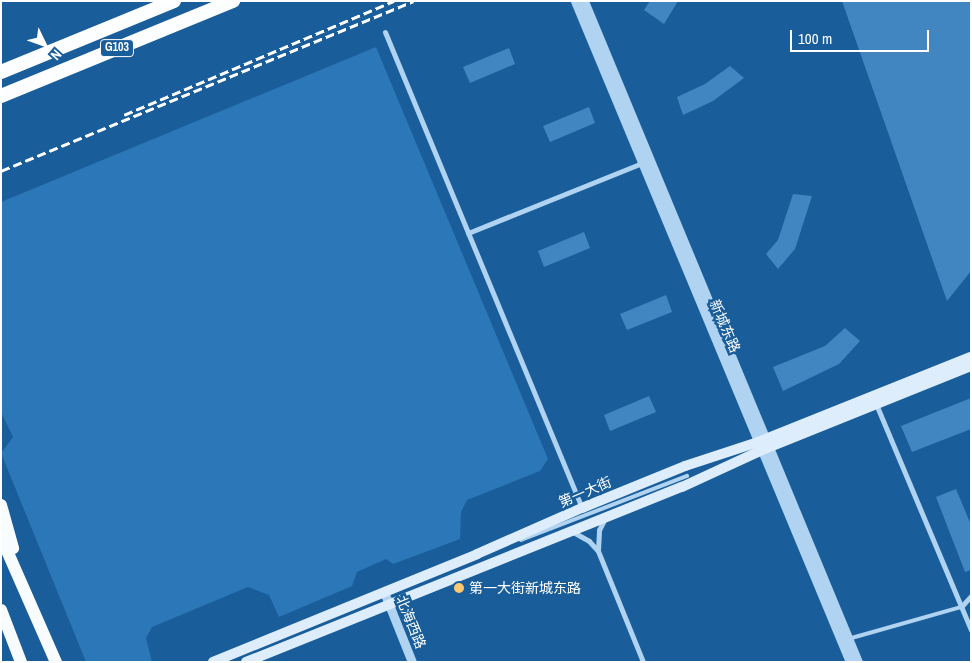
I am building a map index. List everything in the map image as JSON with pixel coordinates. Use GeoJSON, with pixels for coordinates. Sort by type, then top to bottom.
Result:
{"type":"FeatureCollection","features":[{"type":"Feature","properties":{"kind":"highway","name":"G103"},"geometry":{"type":"LineString","coordinates":[[1,72],[174,1]]}},
{"type":"Feature","properties":{"kind":"highway","name":"G103"},"geometry":{"type":"LineString","coordinates":[[1,96],[233,1]]}},
{"type":"Feature","properties":{"kind":"main road","name":"第一大街"},"geometry":{"type":"LineString","coordinates":[[246,662],[606,518],[764,444],[971,356]]}},
{"type":"Feature","properties":{"kind":"main road","name":"第一大街"},"geometry":{"type":"LineString","coordinates":[[213,662],[477,554],[685,466],[764,444],[876,404],[971,366]]}},
{"type":"Feature","properties":{"kind":"main road"},"geometry":{"type":"LineString","coordinates":[[1,505],[20,575]]}},
{"type":"Feature","properties":{"kind":"main road"},"geometry":{"type":"LineString","coordinates":[[1,537],[20,575],[56,662]]}},
{"type":"Feature","properties":{"kind":"main road"},"geometry":{"type":"LineString","coordinates":[[1,610],[21,662]]}},
{"type":"Feature","properties":{"kind":"street","name":"新城东路"},"geometry":{"type":"LineString","coordinates":[[575,1],[646,161],[845,640],[858,662]]}},
{"type":"Feature","properties":{"kind":"street","name":"新城东路"},"geometry":{"type":"LineString","coordinates":[[584,1],[646,161]]}},
{"type":"Feature","properties":{"kind":"street"},"geometry":{"type":"LineString","coordinates":[[385,32],[582,508]]}},
{"type":"Feature","properties":{"kind":"street"},"geometry":{"type":"LineString","coordinates":[[468,233],[646,161]]}},
{"type":"Feature","properties":{"kind":"street"},"geometry":{"type":"LineString","coordinates":[[876,404],[971,630]]}},
{"type":"Feature","properties":{"kind":"street"},"geometry":{"type":"LineString","coordinates":[[598,551],[599,530],[606,518]]}},
{"type":"Feature","properties":{"kind":"street"},"geometry":{"type":"LineString","coordinates":[[572,532],[589,541],[598,551],[643,662]]}},
{"type":"Feature","properties":{"kind":"street","name":"北海西路"},"geometry":{"type":"LineString","coordinates":[[384,592],[412,662]]}},
{"type":"Feature","properties":{"kind":"street"},"geometry":{"type":"LineString","coordinates":[[961,607],[971,596]]}},
{"type":"Feature","properties":{"kind":"street","name":"新城东路"},"geometry":{"type":"LineString","coordinates":[[845,640],[850,662]]}},
{"type":"Feature","properties":{"kind":"lane"},"geometry":{"type":"LineString","coordinates":[[477,554],[555,529],[687,476]]}},
{"type":"Feature","properties":{"kind":"lane"},"geometry":{"type":"LineString","coordinates":[[845,640],[961,607]]}},
{"type":"Feature","properties":{"kind":"shaded area"},"geometry":{"type":"Polygon","coordinates":[[[376,47],[548,459],[540,471],[467,500],[461,512],[460,539],[393,564],[386,559],[357,572],[352,586],[279,617],[269,595],[248,587],[152,627],[146,638],[152,662],[86,662],[1,453],[13,437],[1,412],[1,202],[376,47]]]}},
{"type":"Feature","properties":{"kind":"building"},"geometry":{"type":"Polygon","coordinates":[[[650,1],[678,1],[664,24],[644,10],[650,1]]]}},
{"type":"Feature","properties":{"kind":"building"},"geometry":{"type":"Polygon","coordinates":[[[842,1],[971,1],[971,271],[947,301],[842,1]]]}},
{"type":"Feature","properties":{"kind":"building"},"geometry":{"type":"Polygon","coordinates":[[[509,48],[515,64],[470,83],[463,67],[509,48]]]}},
{"type":"Feature","properties":{"kind":"building"},"geometry":{"type":"Polygon","coordinates":[[[730,66],[744,78],[713,101],[683,115],[677,97],[705,84],[730,66]]]}},
{"type":"Feature","properties":{"kind":"building"},"geometry":{"type":"Polygon","coordinates":[[[589,107],[595,123],[550,142],[543,126],[589,107]]]}},
{"type":"Feature","properties":{"kind":"building"},"geometry":{"type":"Polygon","coordinates":[[[793,194],[812,196],[795,249],[778,269],[766,254],[778,240],[793,194]]]}},
{"type":"Feature","properties":{"kind":"building"},"geometry":{"type":"Polygon","coordinates":[[[584,232],[590,248],[544,267],[538,251],[584,232]]]}},
{"type":"Feature","properties":{"kind":"building"},"geometry":{"type":"Polygon","coordinates":[[[666,295],[672,312],[627,330],[620,314],[666,295]]]}},
{"type":"Feature","properties":{"kind":"building"},"geometry":{"type":"Polygon","coordinates":[[[845,328],[860,341],[839,364],[783,391],[773,367],[825,346],[845,328]]]}},
{"type":"Feature","properties":{"kind":"building"},"geometry":{"type":"Polygon","coordinates":[[[649,396],[656,412],[610,431],[604,415],[649,396]]]}},
{"type":"Feature","properties":{"kind":"building"},"geometry":{"type":"Polygon","coordinates":[[[971,398],[971,429],[912,452],[901,426],[971,398]]]}},
{"type":"Feature","properties":{"kind":"building"},"geometry":{"type":"Polygon","coordinates":[[[956,489],[971,525],[971,570],[965,572],[936,497],[956,489]]]}},
{"type":"Feature","properties":{"kind":"railway"},"geometry":{"type":"LineString","coordinates":[[124,115],[394,1]]}},
{"type":"Feature","properties":{"kind":"railway"},"geometry":{"type":"LineString","coordinates":[[1,171],[413,1]]}},
{"type":"Feature","properties":{"kind":"place","name":"第一大街新城东路"},"geometry":{"type":"Point","coordinates":[459,588]}}]}
